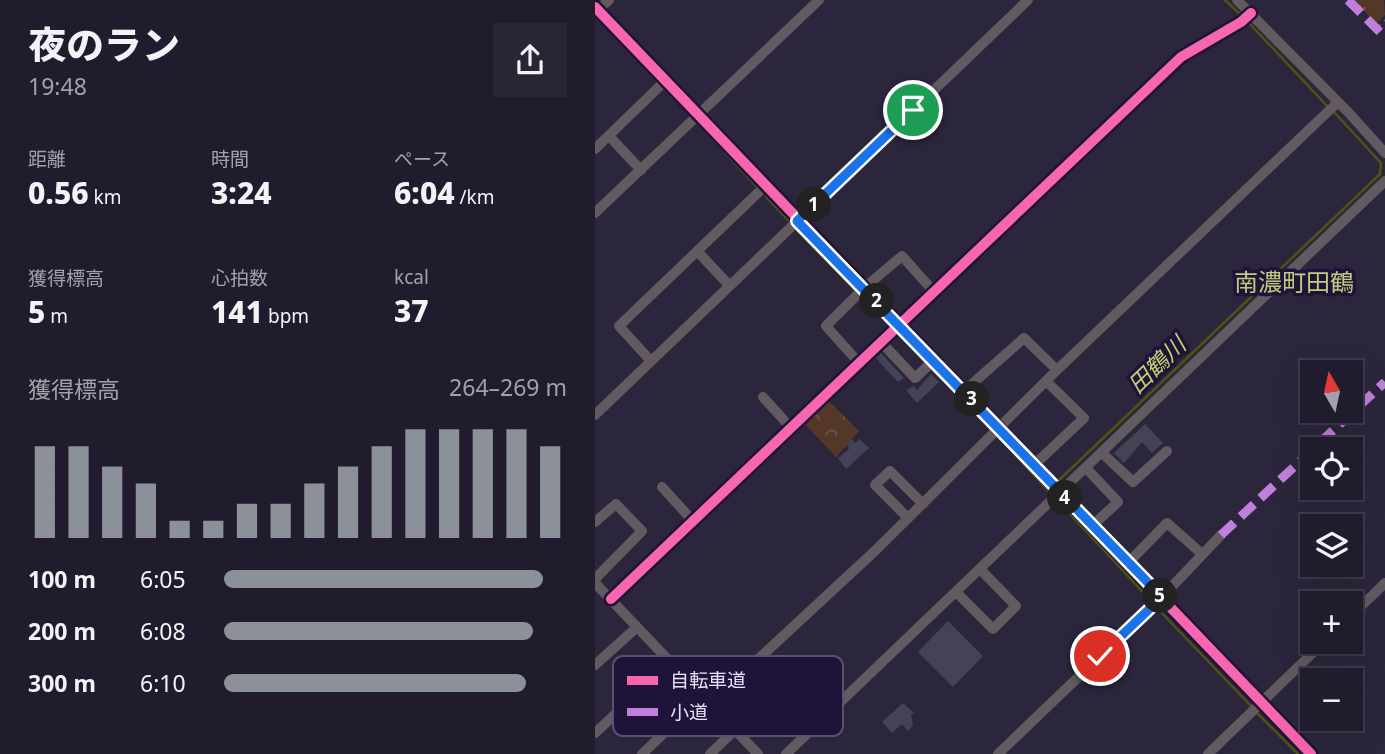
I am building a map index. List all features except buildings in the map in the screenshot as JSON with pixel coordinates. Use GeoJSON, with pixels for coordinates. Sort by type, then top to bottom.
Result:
{"type":"FeatureCollection","features":[{"type":"Feature","properties":{"kind":"street"},"geometry":{"type":"LineString","coordinates":[[609,0],[597,9],[797,221],[1000,428],[1048,480],[1057,495],[1128,563],[1157,601],[1257,707],[1311,754]]}},
{"type":"Feature","properties":{"kind":"street"},"geometry":{"type":"LineString","coordinates":[[596,209],[641,170],[819,0]]}},
{"type":"Feature","properties":{"kind":"street"},"geometry":{"type":"LineString","coordinates":[[595,415],[1028,0]]}},
{"type":"Feature","properties":{"kind":"street"},"geometry":{"type":"LineString","coordinates":[[1237,0],[1247,16],[1334,106],[1385,153]]}},
{"type":"Feature","properties":{"kind":"street"},"geometry":{"type":"LineString","coordinates":[[611,600],[1181,57],[1247,16]]}},
{"type":"Feature","properties":{"kind":"street"},"geometry":{"type":"LineString","coordinates":[[595,149],[665,81]]}},
{"type":"Feature","properties":{"kind":"street"},"geometry":{"type":"LineString","coordinates":[[756,656],[923,504],[1057,370],[1334,106]]}},
{"type":"Feature","properties":{"kind":"street"},"geometry":{"type":"LineString","coordinates":[[609,136],[641,170]]}},
{"type":"Feature","properties":{"kind":"street"},"geometry":{"type":"LineString","coordinates":[[843,700],[1385,181]]}},
{"type":"Feature","properties":{"kind":"street"},"geometry":{"type":"LineString","coordinates":[[650,360],[619,326],[765,186]]}},
{"type":"Feature","properties":{"kind":"street"},"geometry":{"type":"LineString","coordinates":[[697,251],[729,285]]}},
{"type":"Feature","properties":{"kind":"street"},"geometry":{"type":"LineString","coordinates":[[860,364],[826,326],[865,288],[902,257],[935,293]]}},
{"type":"Feature","properties":{"kind":"street"},"geometry":{"type":"LineString","coordinates":[[964,391],[1024,338],[1057,370]]}},
{"type":"Feature","properties":{"kind":"street"},"geometry":{"type":"LineString","coordinates":[[882,343],[915,378],[934,360]]}},
{"type":"Feature","properties":{"kind":"street"},"geometry":{"type":"LineString","coordinates":[[1033,466],[1084,418],[1046,381]]}},
{"type":"Feature","properties":{"kind":"street"},"geometry":{"type":"LineString","coordinates":[[763,397],[792,429]]}},
{"type":"Feature","properties":{"kind":"street"},"geometry":{"type":"LineString","coordinates":[[1102,453],[1133,482],[1167,451]]}},
{"type":"Feature","properties":{"kind":"street"},"geometry":{"type":"LineString","coordinates":[[1086,468],[1118,502],[1092,526]]}},
{"type":"Feature","properties":{"kind":"street"},"geometry":{"type":"LineString","coordinates":[[908,518],[875,485],[890,471],[923,504]]}},
{"type":"Feature","properties":{"kind":"street"},"geometry":{"type":"LineString","coordinates":[[662,487],[692,520]]}},
{"type":"Feature","properties":{"kind":"street"},"geometry":{"type":"LineString","coordinates":[[595,522],[616,504],[642,531],[595,581],[665,656]]}},
{"type":"Feature","properties":{"kind":"street"},"geometry":{"type":"LineString","coordinates":[[1128,563],[1167,523],[1202,553]]}},
{"type":"Feature","properties":{"kind":"street"},"geometry":{"type":"LineString","coordinates":[[999,754],[1221,535]]}},
{"type":"Feature","properties":{"kind":"street"},"geometry":{"type":"LineString","coordinates":[[956,592],[993,629],[1016,606],[980,569]]}},
{"type":"Feature","properties":{"kind":"street"},"geometry":{"type":"LineString","coordinates":[[1363,604],[1385,583]]}},
{"type":"Feature","properties":{"kind":"street"},"geometry":{"type":"LineString","coordinates":[[595,664],[636,628]]}},
{"type":"Feature","properties":{"kind":"street"},"geometry":{"type":"LineString","coordinates":[[1208,754],[1312,654]]}},
{"type":"Feature","properties":{"kind":"street"},"geometry":{"type":"LineString","coordinates":[[595,733],[613,716]]}},
{"type":"Feature","properties":{"kind":"street"},"geometry":{"type":"LineString","coordinates":[[642,754],[664,736]]}},
{"type":"Feature","properties":{"kind":"street"},"geometry":{"type":"LineString","coordinates":[[710,754],[729,736]]}},
{"type":"Feature","properties":{"kind":"street"},"geometry":{"type":"LineString","coordinates":[[741,736],[758,754]]}},
{"type":"Feature","properties":{"kind":"street"},"geometry":{"type":"LineString","coordinates":[[786,754],[805,736]]}},
{"type":"Feature","properties":{"kind":"path"},"geometry":{"type":"LineString","coordinates":[[1377,28],[1385,20]]}},
{"type":"Feature","properties":{"kind":"green space"},"geometry":{"type":"Polygon","coordinates":[[[1353,0],[1384,0],[1385,15],[1377,23],[1353,0]]]}},
{"type":"Feature","properties":{"kind":"green space"},"geometry":{"type":"Polygon","coordinates":[[[829,401],[859,431],[836,457],[804,423],[829,401]]]}},
{"type":"Feature","properties":{"kind":"waterway","name":"田鶴川"},"geometry":{"type":"LineString","coordinates":[[1225,0],[1242,16]]}},
{"type":"Feature","properties":{"kind":"waterway"},"geometry":{"type":"LineString","coordinates":[[597,17],[658,82]]}},
{"type":"Feature","properties":{"kind":"waterway","name":"田鶴川"},"geometry":{"type":"LineString","coordinates":[[1247,21],[1329,108]]}},
{"type":"Feature","properties":{"kind":"waterway"},"geometry":{"type":"LineString","coordinates":[[663,87],[692,116]]}},
{"type":"Feature","properties":{"kind":"waterway","name":"田鶴川"},"geometry":{"type":"LineString","coordinates":[[1055,484],[1380,174],[1381,163],[1334,112]]}},
{"type":"Feature","properties":{"kind":"waterway"},"geometry":{"type":"LineString","coordinates":[[698,123],[756,186]]}},
{"type":"Feature","properties":{"kind":"waterway"},"geometry":{"type":"LineString","coordinates":[[766,197],[788,220]]}},
{"type":"Feature","properties":{"kind":"waterway"},"geometry":{"type":"LineString","coordinates":[[796,229],[857,292]]}},
{"type":"Feature","properties":{"kind":"waterway"},"geometry":{"type":"LineString","coordinates":[[863,297],[891,326]]}},
{"type":"Feature","properties":{"kind":"waterway"},"geometry":{"type":"LineString","coordinates":[[899,334],[926,362]]}},
{"type":"Feature","properties":{"kind":"waterway"},"geometry":{"type":"LineString","coordinates":[[934,371],[955,390]]}},
{"type":"Feature","properties":{"kind":"waterway"},"geometry":{"type":"LineString","coordinates":[[981,417],[992,430]]}},
{"type":"Feature","properties":{"kind":"waterway"},"geometry":{"type":"LineString","coordinates":[[997,435],[1053,496]]}},
{"type":"Feature","properties":{"kind":"waterway","name":"田鶴川"},"geometry":{"type":"LineString","coordinates":[[1057,500],[1153,603]]}},
{"type":"Feature","properties":{"kind":"waterway","name":"田鶴川"},"geometry":{"type":"LineString","coordinates":[[1157,608],[1252,707]]}},
{"type":"Feature","properties":{"kind":"waterway","name":"田鶴川"},"geometry":{"type":"LineString","coordinates":[[1256,712],[1298,754]]}},
{"type":"Feature","properties":{"kind":"marked path"},"geometry":{"type":"LineString","coordinates":[[1348,0],[1385,37]]}},
{"type":"Feature","properties":{"kind":"marked path"},"geometry":{"type":"LineString","coordinates":[[1221,535],[1385,382]]}},
{"type":"Feature","properties":{"kind":"cycle path"},"geometry":{"type":"LineString","coordinates":[[595,7],[1311,754]]}},
{"type":"Feature","properties":{"kind":"cycle path"},"geometry":{"type":"LineString","coordinates":[[611,599],[1181,57],[1241,22],[1251,13]]}},
{"type":"Feature","properties":{"kind":"district","name":"南濃町田鶴"},"geometry":{"type":"Point","coordinates":[1294,283]}},
{"type":"Feature","properties":{"kind":"route"},"geometry":{"type":"LineString","coordinates":[[913,110],[797,221],[865,288],[1033,466],[1162,597],[1100,656]]}}]}
